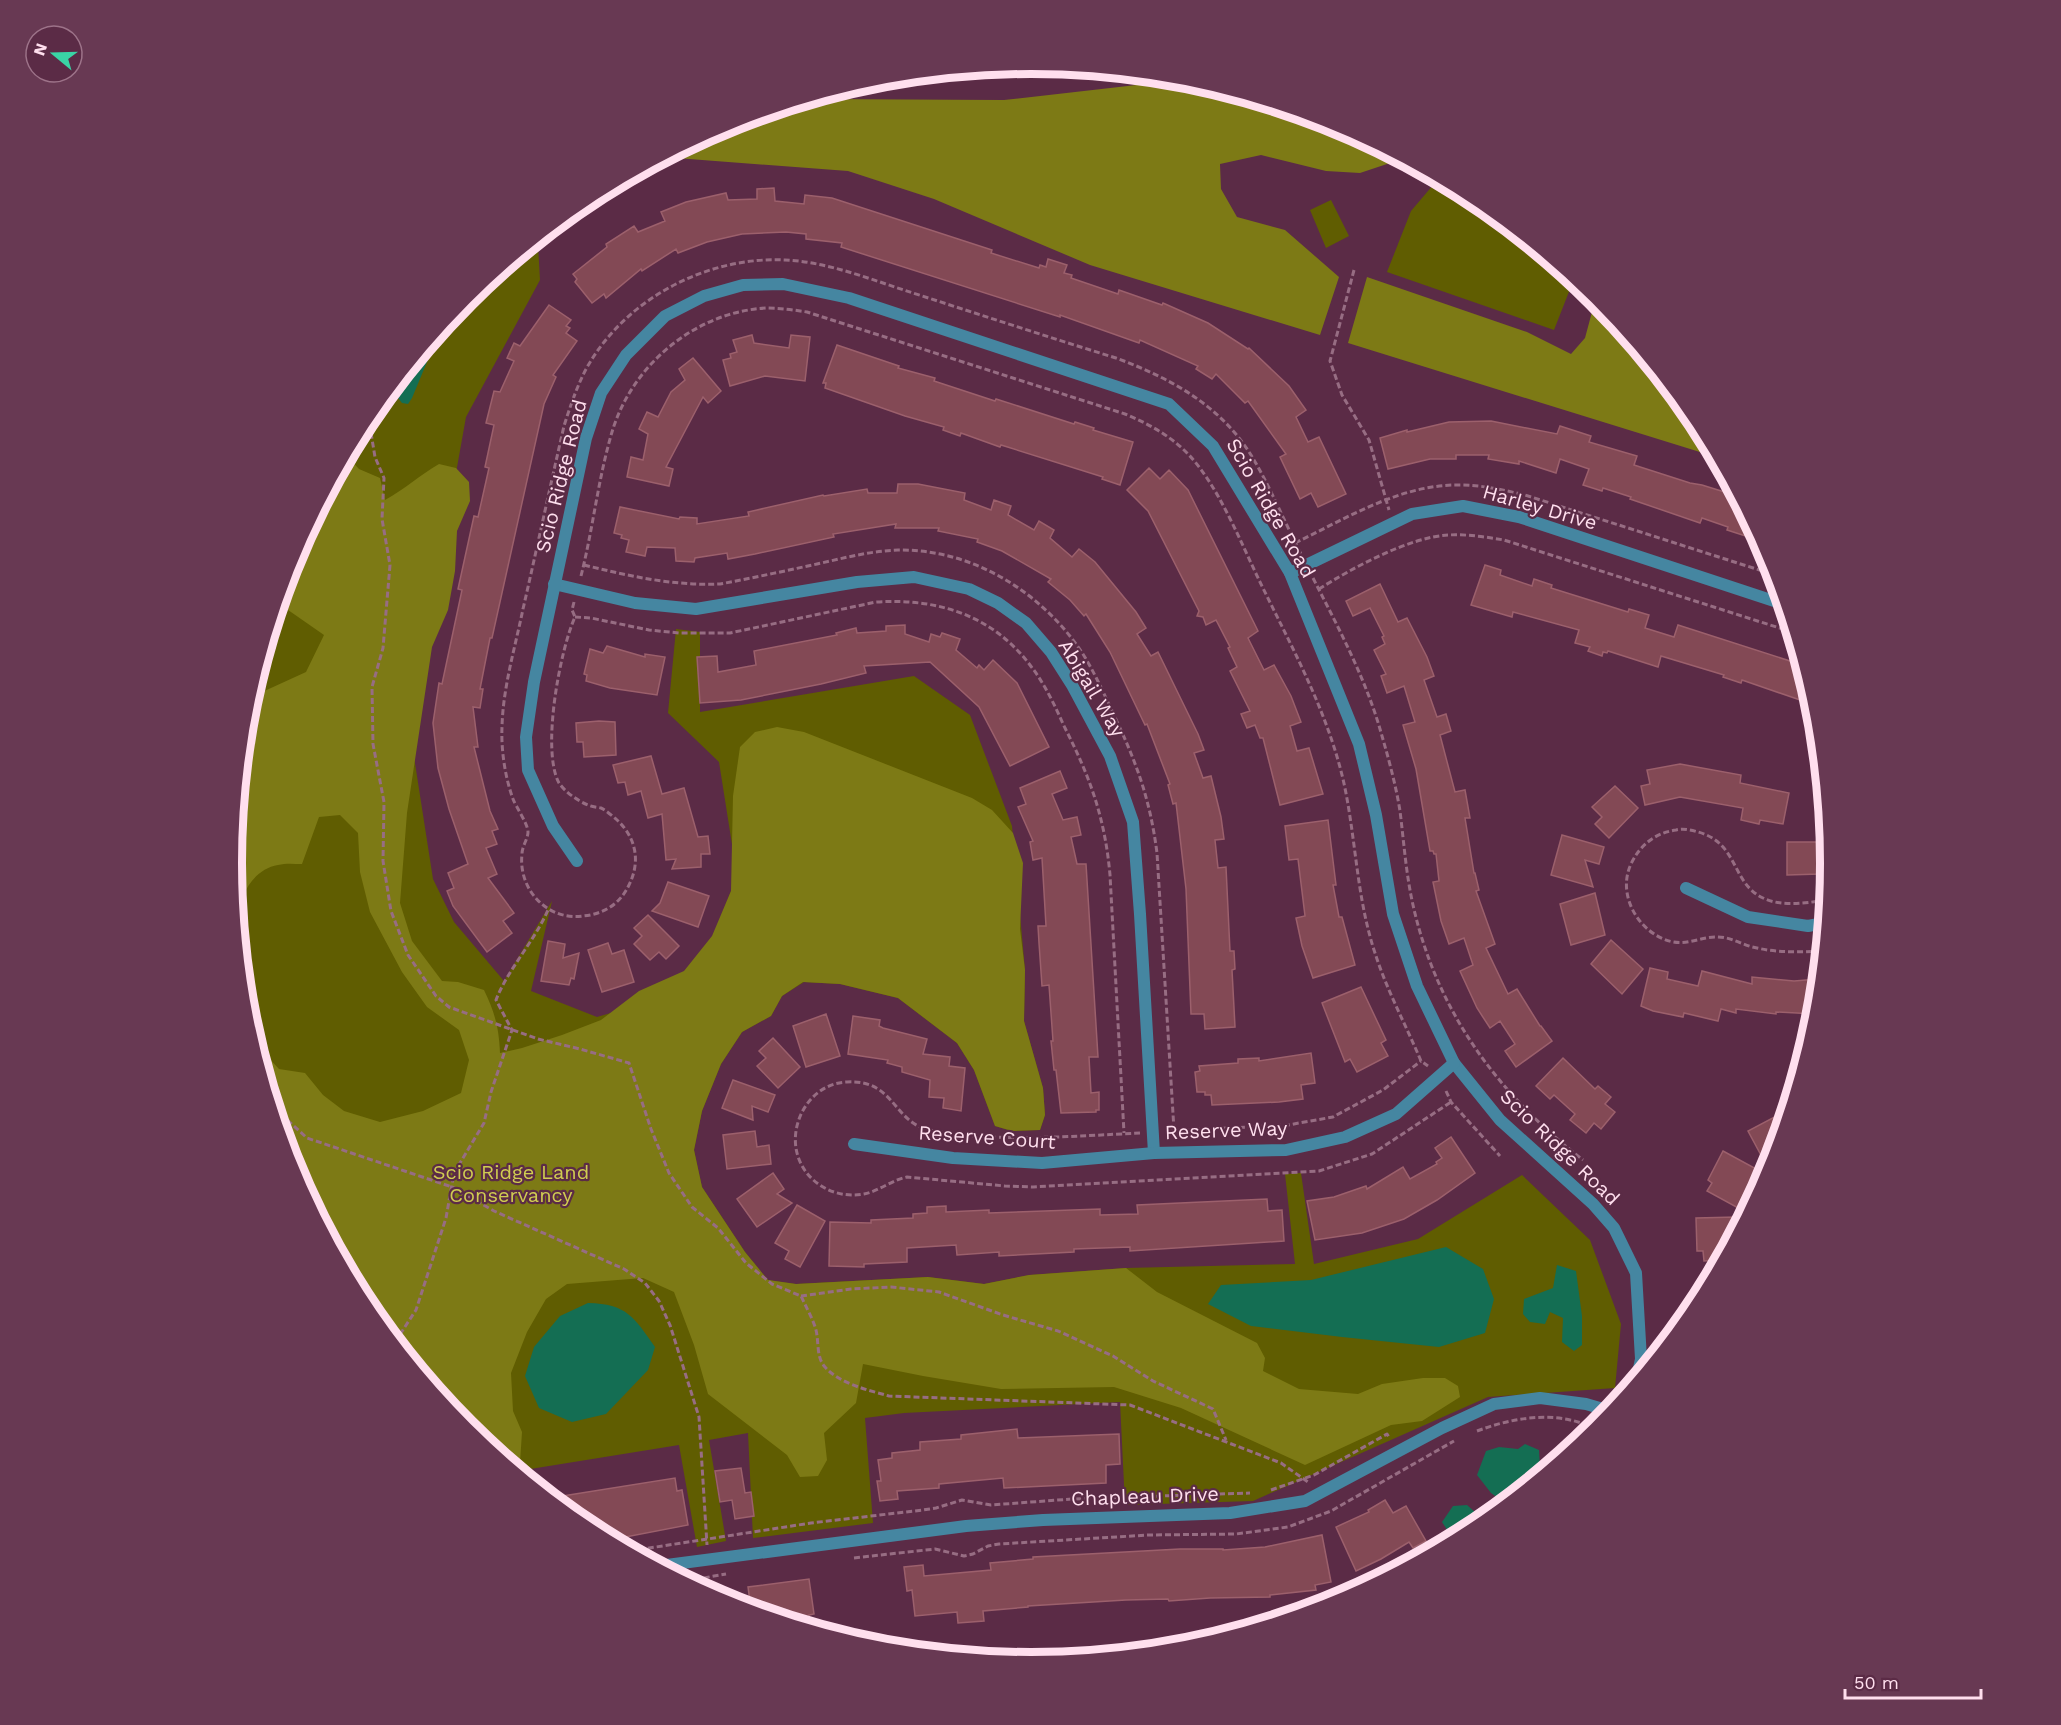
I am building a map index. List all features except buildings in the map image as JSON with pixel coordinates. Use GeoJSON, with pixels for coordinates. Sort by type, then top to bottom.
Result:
{"type":"FeatureCollection","features":[{"type":"Feature","properties":{"kind":"street","name":"Scio Ridge Road"},"geometry":{"type":"LineString","coordinates":[[577,861],[553,826],[528,770],[526,737],[534,682],[586,438],[601,393],[626,355],[664,316],[704,296],[743,285],[783,284],[849,298],[1169,404],[1213,446],[1290,573],[1359,744],[1376,815],[1393,914],[1417,986],[1454,1063],[1500,1120],[1593,1204],[1614,1228],[1636,1273],[1640,1363]]}},
{"type":"Feature","properties":{"kind":"street","name":"Harley Drive"},"geometry":{"type":"LineString","coordinates":[[1290,573],[1412,514],[1463,506],[1519,517],[1775,601]]}},
{"type":"Feature","properties":{"kind":"street","name":"Abigail Way"},"geometry":{"type":"LineString","coordinates":[[554,584],[635,603],[696,609],[857,582],[914,577],[969,589],[998,603],[1026,623],[1051,652],[1099,735],[1121,784],[1133,822],[1154,1153]]}},
{"type":"Feature","properties":{"kind":"street"},"geometry":{"type":"LineString","coordinates":[[1686,888],[1748,917],[1808,926],[1817,924]]}},
{"type":"Feature","properties":{"kind":"street","name":"Reserve Way"},"geometry":{"type":"LineString","coordinates":[[1154,1153],[1286,1150],[1345,1137],[1396,1114],[1454,1063]]}},
{"type":"Feature","properties":{"kind":"street","name":"Reserve Court"},"geometry":{"type":"LineString","coordinates":[[854,1144],[953,1158],[1042,1163],[1154,1153]]}},
{"type":"Feature","properties":{"kind":"street","name":"Chapleau Drive"},"geometry":{"type":"LineString","coordinates":[[671,1564],[966,1526],[1043,1520],[1230,1513],[1305,1501],[1442,1428],[1494,1404],[1540,1398],[1600,1408]]}},
{"type":"Feature","properties":{"kind":"path"},"geometry":{"type":"LineString","coordinates":[[1500,1156],[1451,1102],[1450,1096],[1437,1077],[1428,1065],[1421,1061],[1398,1013],[1375,953],[1361,897],[1351,818],[1342,777],[1315,695],[1232,525],[1209,482],[1190,456],[1168,436],[1125,414],[833,319],[791,309],[765,308],[719,318],[687,333],[664,351],[643,372],[622,405],[612,433],[572,610],[575,617],[567,639],[554,702],[551,747],[560,783],[578,800],[590,806],[602,808],[624,826],[636,852],[636,870],[628,888],[607,910],[579,917],[548,910],[531,894],[522,869],[522,854],[528,834],[527,828],[507,781],[502,727],[508,683],[564,426],[572,400],[586,370],[605,341],[625,319],[650,299],[701,272],[762,260],[786,260],[821,265],[1153,372],[1179,385],[1204,402],[1234,432],[1251,454],[1358,669],[1381,733],[1399,809],[1406,870],[1422,939],[1452,1012],[1473,1047],[1507,1092],[1533,1118],[1583,1160]]}},
{"type":"Feature","properties":{"kind":"path"},"geometry":{"type":"LineString","coordinates":[[1354,270],[1330,360],[1342,395],[1369,440],[1393,523]]}},
{"type":"Feature","properties":{"kind":"path"},"geometry":{"type":"LineString","coordinates":[[370,430],[375,458],[384,478],[382,519],[390,565],[383,648],[372,687],[372,744],[384,802],[383,861],[391,911],[408,955],[436,996],[449,1007],[512,1030],[628,1064],[669,1173],[692,1207],[718,1228],[746,1263],[772,1284],[801,1296],[851,1288],[891,1287],[939,1292],[1003,1315],[1058,1331],[1113,1356],[1153,1381],[1213,1409],[1226,1440]]}},
{"type":"Feature","properties":{"kind":"path"},"geometry":{"type":"LineString","coordinates":[[1319,589],[1336,578],[1414,542],[1447,535],[1475,536],[1504,540],[1784,630]]}},
{"type":"Feature","properties":{"kind":"path"},"geometry":{"type":"LineString","coordinates":[[584,565],[657,581],[696,585],[720,584],[871,552],[921,551],[948,556],[982,568],[1022,589],[1048,610],[1082,653],[1101,689],[1141,776],[1154,824],[1174,1131]]}},
{"type":"Feature","properties":{"kind":"path"},"geometry":{"type":"LineString","coordinates":[[575,617],[649,630],[679,633],[730,633],[876,602],[901,600],[941,606],[962,613],[981,622],[1002,637],[1031,666],[1046,690],[1082,762],[1101,813],[1110,875],[1124,1133],[1288,1125],[1333,1117],[1383,1090],[1421,1061]]}},
{"type":"Feature","properties":{"kind":"path"},"geometry":{"type":"LineString","coordinates":[[399,1335],[416,1310],[446,1218],[454,1173],[484,1123],[491,1092],[512,1030],[496,1000],[503,981],[515,968],[548,910]]}},
{"type":"Feature","properties":{"kind":"path"},"geometry":{"type":"LineString","coordinates":[[283,1116],[307,1138],[452,1187],[494,1211],[624,1269],[645,1283],[659,1301],[670,1325],[699,1417],[708,1558]]}},
{"type":"Feature","properties":{"kind":"path"},"geometry":{"type":"LineString","coordinates":[[801,1296],[816,1330],[818,1349],[824,1366],[840,1378],[861,1388],[889,1396],[1130,1405],[1281,1463],[1322,1492]]}},
{"type":"Feature","properties":{"kind":"path"},"geometry":{"type":"LineString","coordinates":[[1264,1492],[1304,1479],[1387,1434],[1407,1469]]}},
{"type":"Feature","properties":{"kind":"path"},"geometry":{"type":"LineString","coordinates":[[642,1549],[707,1538],[923,1510],[962,1500],[992,1505],[1082,1498],[1256,1492]]}},
{"type":"Feature","properties":{"kind":"green space"},"geometry":{"type":"Polygon","coordinates":[[[1151,83],[1235,100],[1284,115],[1393,162],[1360,173],[1326,171],[1261,155],[1220,164],[1221,189],[1237,217],[1285,230],[1339,277],[1320,335],[1090,265],[934,199],[848,171],[676,158],[777,115],[830,99],[1004,100],[1151,83]]]}},
{"type":"Feature","properties":{"kind":"green space"},"geometry":{"type":"Polygon","coordinates":[[[1434,184],[1469,206],[1551,269],[1570,288],[1554,330],[1387,272],[1411,211],[1434,184]]]}},
{"type":"Feature","properties":{"kind":"green space"},"geometry":{"type":"Polygon","coordinates":[[[1331,200],[1349,236],[1326,248],[1310,210],[1331,200]]]}},
{"type":"Feature","properties":{"kind":"green space","name":"Scio Ridge Land Conservancy"},"geometry":{"type":"Polygon","coordinates":[[[538,246],[540,280],[466,417],[410,731],[433,879],[454,922],[504,981],[552,901],[531,991],[597,1017],[661,998],[709,946],[737,876],[719,762],[668,713],[676,629],[700,632],[700,712],[914,676],[970,715],[1012,826],[1025,970],[1024,1021],[1043,1088],[1045,1115],[1040,1130],[1012,1131],[995,1126],[974,1070],[957,1043],[898,998],[840,984],[804,982],[782,996],[771,1016],[742,1032],[721,1064],[702,1111],[694,1150],[702,1187],[745,1252],[768,1280],[796,1284],[928,1277],[984,1284],[1030,1275],[1126,1268],[1295,1264],[1285,1174],[1301,1173],[1314,1264],[1418,1239],[1522,1175],[1590,1240],[1621,1324],[1615,1388],[1488,1397],[1253,1501],[1125,1505],[1120,1402],[904,1413],[865,1418],[873,1523],[753,1538],[748,1433],[709,1440],[726,1541],[697,1547],[679,1445],[527,1470],[510,1456],[437,1383],[374,1301],[323,1211],[283,1116],[268,1067],[248,965],[243,914],[242,862],[243,811],[248,760],[268,658],[283,609],[302,561],[347,468],[374,424],[405,382],[437,342],[473,305],[510,269],[538,246]]]}},
{"type":"Feature","properties":{"kind":"green space"},"geometry":{"type":"Polygon","coordinates":[[[1367,277],[1527,332],[1571,354],[1585,338],[1593,310],[1624,342],[1656,382],[1705,454],[1348,343],[1367,277]]]}},
{"type":"Feature","properties":{"kind":"green space"},"geometry":{"type":"Polygon","coordinates":[[[351,461],[359,469],[380,478],[385,500],[439,464],[456,468],[469,482],[470,501],[457,531],[455,571],[448,610],[432,647],[407,813],[400,903],[412,941],[442,981],[458,982],[484,990],[496,1021],[500,1053],[562,1035],[601,1020],[639,991],[684,971],[712,936],[731,891],[733,796],[740,747],[755,732],[777,727],[804,732],[972,798],[992,810],[1013,833],[1023,863],[1020,929],[1025,970],[1024,1021],[1043,1088],[1045,1115],[1040,1130],[1012,1131],[995,1126],[974,1070],[957,1043],[898,998],[840,984],[803,982],[782,996],[771,1016],[742,1032],[721,1064],[702,1111],[694,1150],[702,1187],[745,1252],[768,1280],[796,1284],[928,1277],[984,1284],[1029,1275],[1126,1268],[1157,1292],[1257,1343],[1265,1358],[1263,1371],[1299,1389],[1358,1394],[1382,1384],[1423,1378],[1445,1378],[1458,1386],[1460,1397],[1422,1421],[1391,1425],[1305,1465],[1181,1408],[1114,1387],[1001,1389],[863,1364],[856,1403],[824,1433],[827,1460],[818,1476],[800,1477],[787,1455],[708,1394],[694,1345],[674,1292],[643,1278],[567,1284],[546,1299],[527,1332],[511,1373],[513,1411],[522,1432],[519,1463],[437,1383],[374,1301],[323,1211],[283,1116],[268,1067],[265,1054],[279,1069],[305,1073],[323,1095],[344,1111],[380,1122],[423,1111],[461,1093],[469,1060],[459,1030],[427,1007],[402,972],[370,912],[360,872],[358,833],[340,815],[319,817],[302,864],[284,864],[261,872],[249,885],[243,897],[243,811],[248,760],[261,693],[306,672],[324,635],[284,607],[300,571],[302,561],[323,514],[351,461]]]}},
{"type":"Feature","properties":{"kind":"shaded area"},"geometry":{"type":"Polygon","coordinates":[[[434,346],[408,404],[402,403],[397,393],[434,346]]]}},
{"type":"Feature","properties":{"kind":"shaded area"},"geometry":{"type":"Polygon","coordinates":[[[1446,1247],[1483,1269],[1494,1299],[1485,1333],[1439,1347],[1251,1326],[1208,1304],[1221,1285],[1311,1280],[1446,1247]]]}},
{"type":"Feature","properties":{"kind":"shaded area"},"geometry":{"type":"Polygon","coordinates":[[[1557,1265],[1576,1271],[1582,1316],[1582,1345],[1574,1351],[1562,1342],[1563,1318],[1550,1312],[1545,1324],[1530,1322],[1523,1314],[1524,1299],[1553,1288],[1557,1265]]]}},
{"type":"Feature","properties":{"kind":"shaded area"},"geometry":{"type":"Polygon","coordinates":[[[588,1303],[621,1309],[635,1320],[655,1347],[648,1370],[606,1414],[572,1422],[539,1408],[525,1376],[534,1347],[560,1316],[588,1303]]]}},
{"type":"Feature","properties":{"kind":"shaded area"},"geometry":{"type":"Polygon","coordinates":[[[1525,1444],[1539,1450],[1540,1465],[1498,1498],[1477,1475],[1486,1451],[1499,1447],[1518,1449],[1525,1444]]]}},
{"type":"Feature","properties":{"kind":"shaded area"},"geometry":{"type":"Polygon","coordinates":[[[1467,1505],[1477,1513],[1448,1532],[1442,1522],[1453,1506],[1467,1505]]]}}]}
